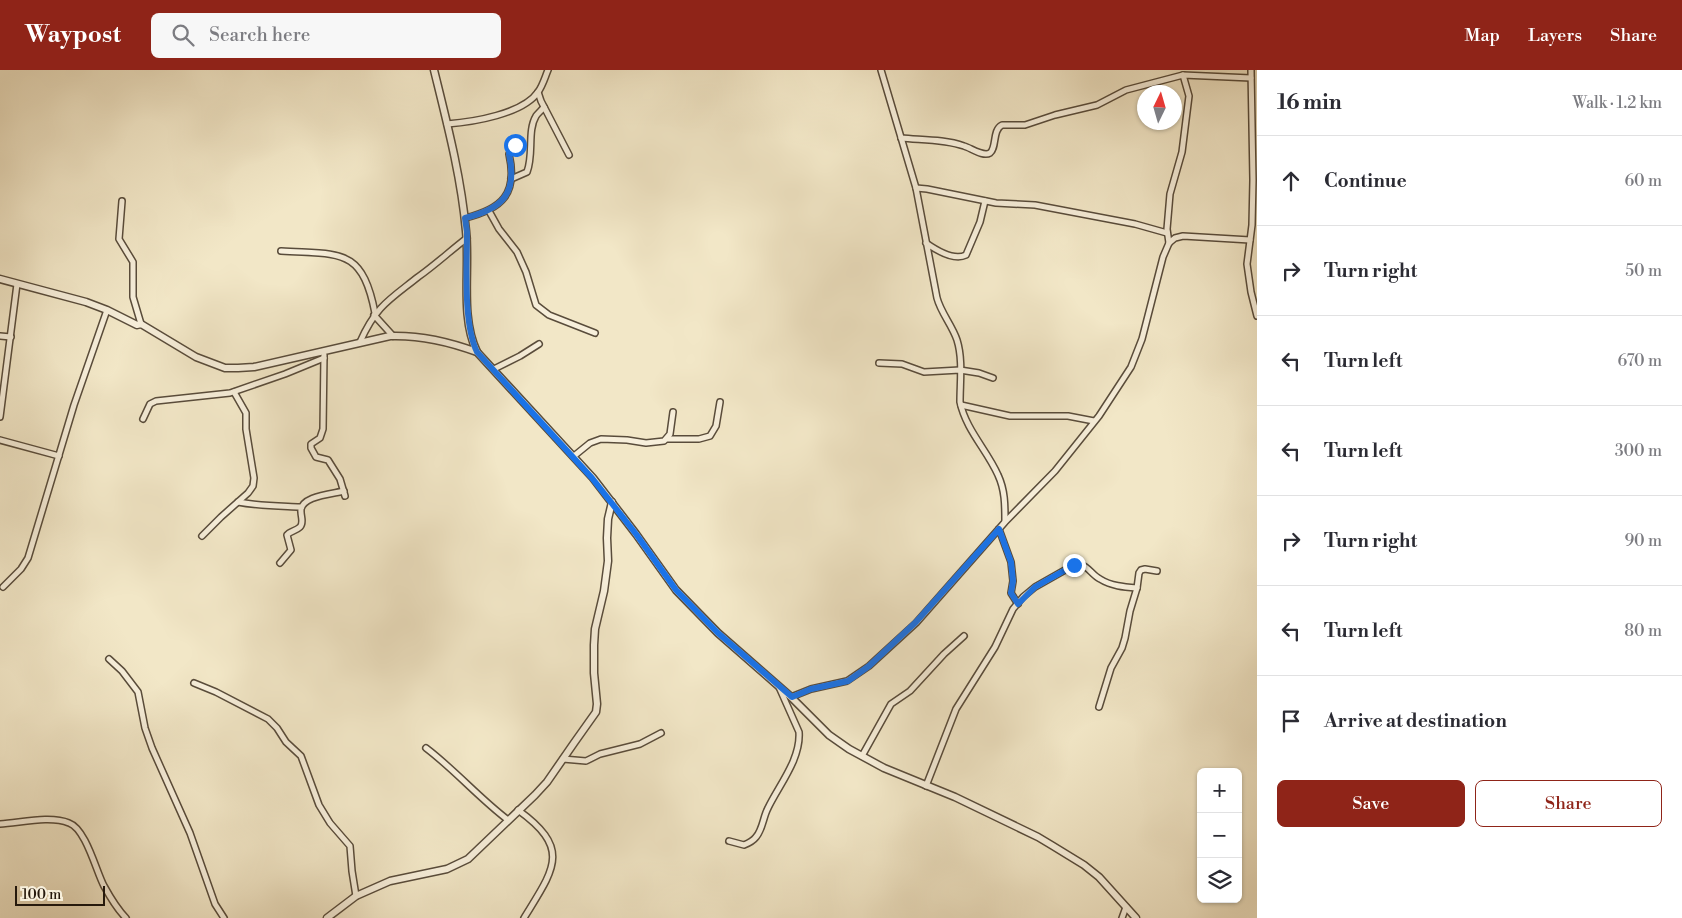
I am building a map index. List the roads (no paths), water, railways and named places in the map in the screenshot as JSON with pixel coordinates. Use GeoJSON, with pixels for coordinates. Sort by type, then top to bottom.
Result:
{"type":"FeatureCollection","features":[{"type":"Feature","properties":{"kind":"street"},"geometry":{"type":"LineString","coordinates":[[434,70],[458,170],[467,238],[468,319],[471,340],[477,352],[574,456],[612,502],[676,590],[718,633],[792,697],[829,735],[884,768],[955,798],[1038,837],[1084,865],[1099,878],[1136,918]]}},
{"type":"Feature","properties":{"kind":"street"},"geometry":{"type":"LineString","coordinates":[[447,124],[460,123],[524,106],[538,92],[548,70]]}},
{"type":"Feature","properties":{"kind":"street"},"geometry":{"type":"LineString","coordinates":[[881,70],[916,188],[940,307],[957,342],[960,370],[960,405],[967,422],[998,474],[1004,496],[1005,522]]}},
{"type":"Feature","properties":{"kind":"street"},"geometry":{"type":"LineString","coordinates":[[1251,70],[1253,82],[1253,180],[1247,264],[1257,316]]}},
{"type":"Feature","properties":{"kind":"street"},"geometry":{"type":"LineString","coordinates":[[900,138],[962,145],[988,153],[993,150],[999,126],[1025,125],[1097,104],[1126,90],[1183,75],[1253,82]]}},
{"type":"Feature","properties":{"kind":"street"},"geometry":{"type":"LineString","coordinates":[[1169,243],[1167,233],[1170,194],[1182,152],[1189,96],[1183,75]]}},
{"type":"Feature","properties":{"kind":"street"},"geometry":{"type":"LineString","coordinates":[[538,92],[569,154]]}},
{"type":"Feature","properties":{"kind":"street"},"geometry":{"type":"LineString","coordinates":[[512,179],[527,172],[532,155],[534,123],[536,116],[544,107]]}},
{"type":"Feature","properties":{"kind":"street"},"geometry":{"type":"LineString","coordinates":[[465,218],[489,211],[504,198],[513,174],[509,154],[515,145]]}},
{"type":"Feature","properties":{"kind":"street"},"geometry":{"type":"LineString","coordinates":[[916,188],[985,202],[1035,205],[1135,224],[1167,233]]}},
{"type":"Feature","properties":{"kind":"street"},"geometry":{"type":"LineString","coordinates":[[122,201],[119,239],[133,262],[134,297],[141,324]]}},
{"type":"Feature","properties":{"kind":"street"},"geometry":{"type":"LineString","coordinates":[[926,243],[944,253],[957,257],[966,255],[978,228],[985,202]]}},
{"type":"Feature","properties":{"kind":"street"},"geometry":{"type":"LineString","coordinates":[[489,211],[499,229],[517,252],[526,272],[536,305],[549,315],[596,333]]}},
{"type":"Feature","properties":{"kind":"street"},"geometry":{"type":"LineString","coordinates":[[792,697],[811,689],[848,681],[869,666],[916,622],[1005,522],[1055,471],[1094,421],[1130,367],[1142,339],[1163,257],[1169,243],[1175,238],[1182,236],[1250,240]]}},
{"type":"Feature","properties":{"kind":"street"},"geometry":{"type":"LineString","coordinates":[[360,342],[375,314],[392,296],[467,238]]}},
{"type":"Feature","properties":{"kind":"street"},"geometry":{"type":"LineString","coordinates":[[281,251],[321,253],[347,258],[361,270],[375,314],[393,336]]}},
{"type":"Feature","properties":{"kind":"street"},"geometry":{"type":"LineString","coordinates":[[0,279],[86,302],[107,310],[137,324],[141,324],[196,356],[225,368],[254,368],[324,355]]}},
{"type":"Feature","properties":{"kind":"street"},"geometry":{"type":"LineString","coordinates":[[0,417],[18,284]]}},
{"type":"Feature","properties":{"kind":"street"},"geometry":{"type":"LineString","coordinates":[[3,587],[21,569],[28,558],[74,405],[107,310]]}},
{"type":"Feature","properties":{"kind":"street"},"geometry":{"type":"LineString","coordinates":[[0,336],[11,337]]}},
{"type":"Feature","properties":{"kind":"street"},"geometry":{"type":"LineString","coordinates":[[143,419],[150,404],[156,401],[234,392],[285,374],[324,355],[360,342],[393,336],[406,336],[460,346],[477,352]]}},
{"type":"Feature","properties":{"kind":"street"},"geometry":{"type":"LineString","coordinates":[[494,369],[539,344]]}},
{"type":"Feature","properties":{"kind":"street"},"geometry":{"type":"LineString","coordinates":[[238,502],[260,504],[269,507],[300,507],[306,501],[315,498],[344,494],[340,479],[328,460],[316,457],[311,448],[312,444],[320,438],[323,430],[324,355]]}},
{"type":"Feature","properties":{"kind":"street"},"geometry":{"type":"LineString","coordinates":[[879,363],[902,364],[924,372],[960,370],[979,373],[993,378]]}},
{"type":"Feature","properties":{"kind":"street"},"geometry":{"type":"LineString","coordinates":[[202,536],[253,486],[254,478],[246,429],[246,413],[234,392]]}},
{"type":"Feature","properties":{"kind":"street"},"geometry":{"type":"LineString","coordinates":[[574,456],[590,443],[601,439],[646,443],[667,439],[699,439],[710,436],[716,426],[720,402]]}},
{"type":"Feature","properties":{"kind":"street"},"geometry":{"type":"LineString","coordinates":[[960,405],[1010,416],[1068,416],[1094,421]]}},
{"type":"Feature","properties":{"kind":"street"},"geometry":{"type":"LineString","coordinates":[[667,439],[674,412]]}},
{"type":"Feature","properties":{"kind":"street"},"geometry":{"type":"LineString","coordinates":[[0,440],[59,456]]}},
{"type":"Feature","properties":{"kind":"street"},"geometry":{"type":"LineString","coordinates":[[327,918],[356,896],[390,881],[447,869],[475,854],[547,782],[596,712],[598,704],[594,673],[594,645],[608,561],[608,519],[612,502]]}},
{"type":"Feature","properties":{"kind":"street"},"geometry":{"type":"LineString","coordinates":[[280,563],[292,549],[286,535],[288,532],[299,528],[302,524],[300,507]]}},
{"type":"Feature","properties":{"kind":"street"},"geometry":{"type":"LineString","coordinates":[[999,529],[1011,562],[1013,581],[1011,593],[1018,604]]}},
{"type":"Feature","properties":{"kind":"street"},"geometry":{"type":"LineString","coordinates":[[926,786],[956,709],[995,647],[1013,609],[1035,587],[1080,564],[1108,583],[1116,586],[1137,588]]}},
{"type":"Feature","properties":{"kind":"street"},"geometry":{"type":"LineString","coordinates":[[1099,707],[1111,668],[1123,643],[1137,588],[1139,571],[1145,569],[1157,571]]}},
{"type":"Feature","properties":{"kind":"street"},"geometry":{"type":"LineString","coordinates":[[862,756],[891,704],[910,692],[944,654],[964,636]]}},
{"type":"Feature","properties":{"kind":"street"},"geometry":{"type":"LineString","coordinates":[[109,658],[138,692],[148,737],[190,833],[212,896],[224,918]]}},
{"type":"Feature","properties":{"kind":"street"},"geometry":{"type":"LineString","coordinates":[[194,684],[216,692],[268,719],[286,742],[301,756],[320,805],[330,823],[350,846],[356,896]]}},
{"type":"Feature","properties":{"kind":"street"},"geometry":{"type":"LineString","coordinates":[[729,841],[744,845],[754,840],[759,834],[768,808],[788,773],[795,755],[799,732],[777,685]]}},
{"type":"Feature","properties":{"kind":"street"},"geometry":{"type":"LineString","coordinates":[[563,759],[588,760],[600,754],[640,744],[660,733]]}},
{"type":"Feature","properties":{"kind":"street"},"geometry":{"type":"LineString","coordinates":[[426,748],[448,765],[473,790],[508,820]]}},
{"type":"Feature","properties":{"kind":"street"},"geometry":{"type":"LineString","coordinates":[[518,810],[543,831],[550,842],[553,852],[553,862],[547,877],[524,918]]}},
{"type":"Feature","properties":{"kind":"street"},"geometry":{"type":"LineString","coordinates":[[0,824],[54,820],[69,823],[77,828],[105,887],[126,918]]}},
{"type":"Feature","properties":{"kind":"street"},"geometry":{"type":"LineString","coordinates":[[1122,918],[1126,907]]}}]}
